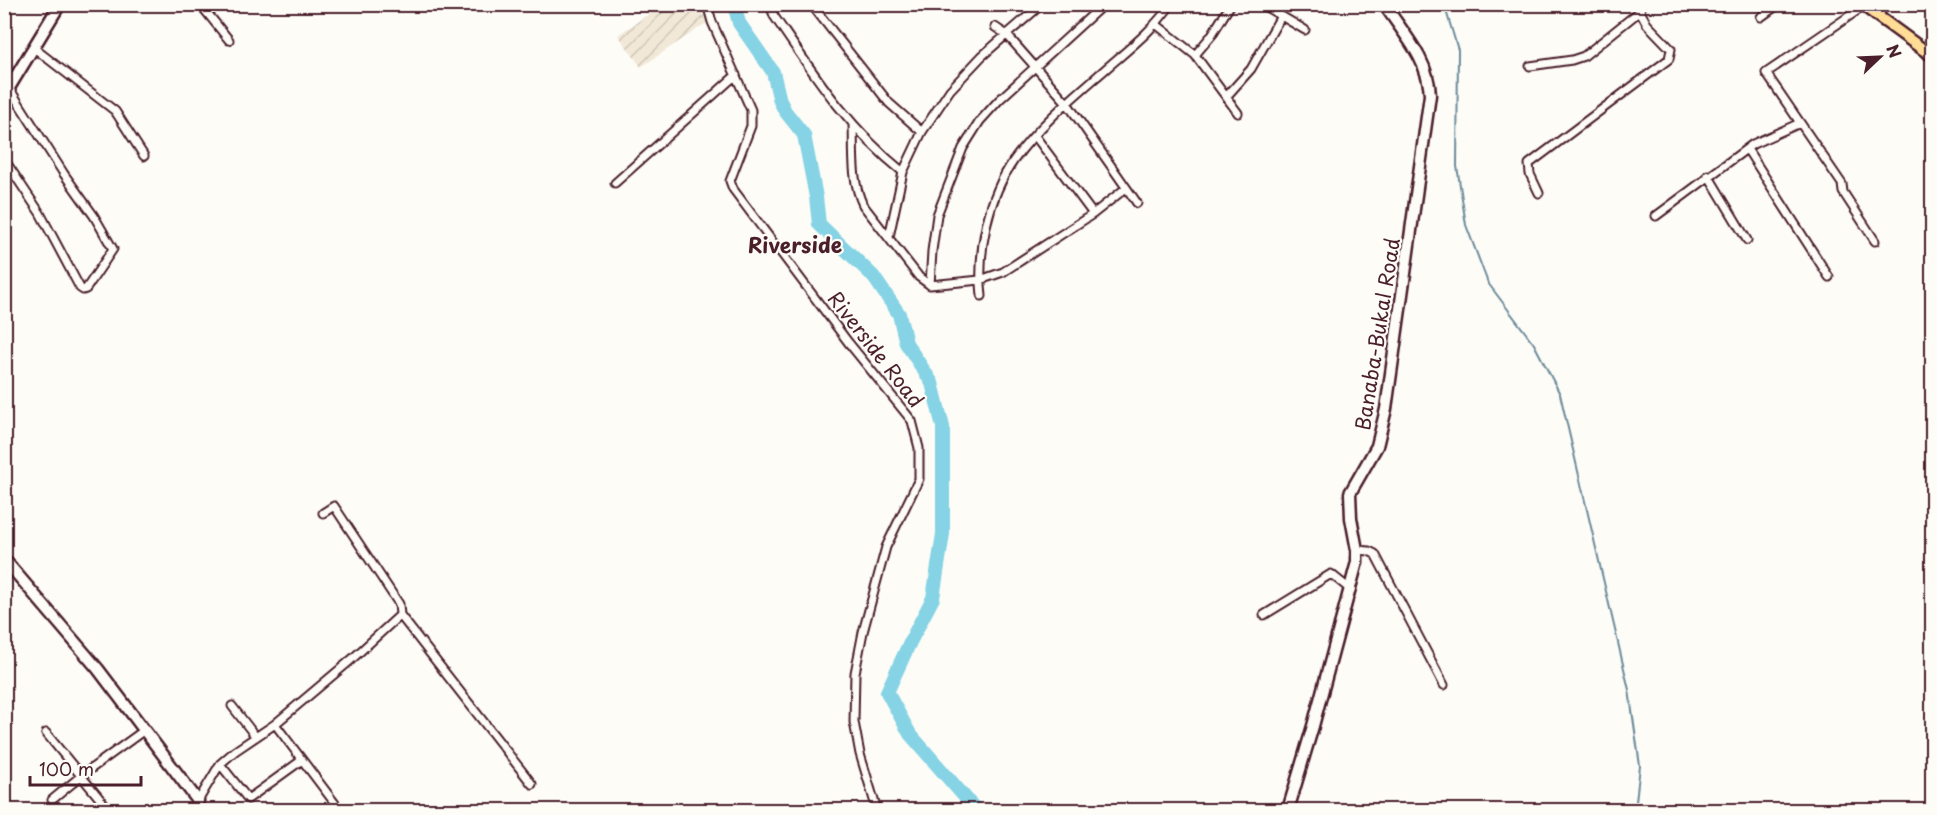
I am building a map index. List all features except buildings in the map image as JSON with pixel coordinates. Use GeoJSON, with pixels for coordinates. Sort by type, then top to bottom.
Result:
{"type":"FeatureCollection","features":[{"type":"Feature","properties":{"kind":"main road"},"geometry":{"type":"LineString","coordinates":[[1863,5],[1932,56]]}},
{"type":"Feature","properties":{"kind":"street"},"geometry":{"type":"LineString","coordinates":[[200,4],[229,40]]}},
{"type":"Feature","properties":{"kind":"street","name":"Riverside Road"},"geometry":{"type":"LineString","coordinates":[[707,4],[712,22],[752,110],[751,126],[730,181],[733,189],[848,342],[912,421],[919,448],[919,479],[886,547],[863,632],[855,673],[854,722],[860,754],[877,810]]}},
{"type":"Feature","properties":{"kind":"street"},"geometry":{"type":"LineString","coordinates":[[770,4],[774,16],[827,95],[882,156],[903,172]]}},
{"type":"Feature","properties":{"kind":"street"},"geometry":{"type":"LineString","coordinates":[[811,4],[889,102],[922,132]]}},
{"type":"Feature","properties":{"kind":"street"},"geometry":{"type":"LineString","coordinates":[[930,285],[937,215],[963,148],[980,121],[1035,66],[1104,4]]}},
{"type":"Feature","properties":{"kind":"street"},"geometry":{"type":"LineString","coordinates":[[982,296],[980,279],[983,243],[1001,183],[1015,159],[1067,103],[1156,24],[1171,4]]}},
{"type":"Feature","properties":{"kind":"street"},"geometry":{"type":"LineString","coordinates":[[1195,55],[1211,36],[1231,4]]}},
{"type":"Feature","properties":{"kind":"street"},"geometry":{"type":"LineString","coordinates":[[1261,4],[1305,30]]}},
{"type":"Feature","properties":{"kind":"street","name":"Banaba-Bukal Road"},"geometry":{"type":"LineString","coordinates":[[1288,810],[1357,562],[1350,494],[1377,446],[1386,409],[1430,95],[1430,79],[1424,65],[1384,4]]}},
{"type":"Feature","properties":{"kind":"street"},"geometry":{"type":"LineString","coordinates":[[1761,17],[1779,4]]}},
{"type":"Feature","properties":{"kind":"street"},"geometry":{"type":"LineString","coordinates":[[1878,16],[1881,4]]}},
{"type":"Feature","properties":{"kind":"street"},"geometry":{"type":"LineString","coordinates":[[4,159],[40,213],[80,288],[86,289],[112,249],[94,216],[7,92],[57,5]]}},
{"type":"Feature","properties":{"kind":"street"},"geometry":{"type":"LineString","coordinates":[[889,237],[903,172],[922,132],[950,90],[982,56],[1039,5]]}},
{"type":"Feature","properties":{"kind":"street"},"geometry":{"type":"LineString","coordinates":[[1863,5],[1766,73],[1842,184],[1844,192],[1875,241]]}},
{"type":"Feature","properties":{"kind":"street"},"geometry":{"type":"LineString","coordinates":[[1530,66],[1584,56],[1641,8],[1647,24],[1671,49],[1670,59],[1529,164],[1530,174],[1539,193]]}},
{"type":"Feature","properties":{"kind":"street"},"geometry":{"type":"LineString","coordinates":[[1226,97],[1251,69],[1281,16]]}},
{"type":"Feature","properties":{"kind":"street"},"geometry":{"type":"LineString","coordinates":[[1156,24],[1195,55],[1238,113]]}},
{"type":"Feature","properties":{"kind":"street"},"geometry":{"type":"LineString","coordinates":[[995,27],[1007,35],[1067,103],[1137,202]]}},
{"type":"Feature","properties":{"kind":"street"},"geometry":{"type":"LineString","coordinates":[[34,48],[115,111],[144,156]]}},
{"type":"Feature","properties":{"kind":"street"},"geometry":{"type":"LineString","coordinates":[[615,183],[736,75]]}},
{"type":"Feature","properties":{"kind":"street"},"geometry":{"type":"LineString","coordinates":[[1656,216],[1708,175],[1754,144],[1800,123]]}},
{"type":"Feature","properties":{"kind":"street"},"geometry":{"type":"LineString","coordinates":[[853,125],[855,177],[863,205],[919,277],[930,285],[980,279],[1003,272],[1034,254],[1126,188]]}},
{"type":"Feature","properties":{"kind":"street"},"geometry":{"type":"LineString","coordinates":[[1035,136],[1092,214]]}},
{"type":"Feature","properties":{"kind":"street"},"geometry":{"type":"LineString","coordinates":[[1747,149],[1829,277]]}},
{"type":"Feature","properties":{"kind":"street"},"geometry":{"type":"LineString","coordinates":[[1708,175],[1747,240]]}},
{"type":"Feature","properties":{"kind":"street"},"geometry":{"type":"LineString","coordinates":[[323,513],[334,506],[399,604],[400,615],[532,784]]}},
{"type":"Feature","properties":{"kind":"street"},"geometry":{"type":"LineString","coordinates":[[1357,550],[1375,554],[1444,685]]}},
{"type":"Feature","properties":{"kind":"street"},"geometry":{"type":"LineString","coordinates":[[4,559],[98,669],[196,806],[220,764],[275,724],[400,615]]}},
{"type":"Feature","properties":{"kind":"street"},"geometry":{"type":"LineString","coordinates":[[1264,615],[1331,574],[1351,590]]}},
{"type":"Feature","properties":{"kind":"street"},"geometry":{"type":"LineString","coordinates":[[232,706],[256,737]]}},
{"type":"Feature","properties":{"kind":"street"},"geometry":{"type":"LineString","coordinates":[[275,724],[340,810]]}},
{"type":"Feature","properties":{"kind":"street"},"geometry":{"type":"LineString","coordinates":[[52,800],[143,731]]}},
{"type":"Feature","properties":{"kind":"street"},"geometry":{"type":"LineString","coordinates":[[46,733],[109,810]]}},
{"type":"Feature","properties":{"kind":"street"},"geometry":{"type":"LineString","coordinates":[[220,764],[248,799],[302,760]]}},
{"type":"Feature","properties":{"kind":"shaded area"},"geometry":{"type":"Polygon","coordinates":[[[662,5],[698,5],[708,22],[641,67],[618,35],[662,5]]]}},
{"type":"Feature","properties":{"kind":"waterway"},"geometry":{"type":"LineString","coordinates":[[734,4],[739,23],[773,72],[780,101],[785,111],[804,135],[819,224],[873,276],[899,314],[906,343],[932,383],[943,427],[943,534],[933,598],[887,692],[910,734],[976,810]]}},
{"type":"Feature","properties":{"kind":"waterway"},"geometry":{"type":"LineString","coordinates":[[1444,4],[1458,50],[1457,166],[1466,225],[1488,283],[1534,344],[1560,394],[1629,690],[1640,766],[1635,810]]}},
{"type":"Feature","properties":{"kind":"district","name":"Riverside"},"geometry":{"type":"Point","coordinates":[795,244]}}]}
